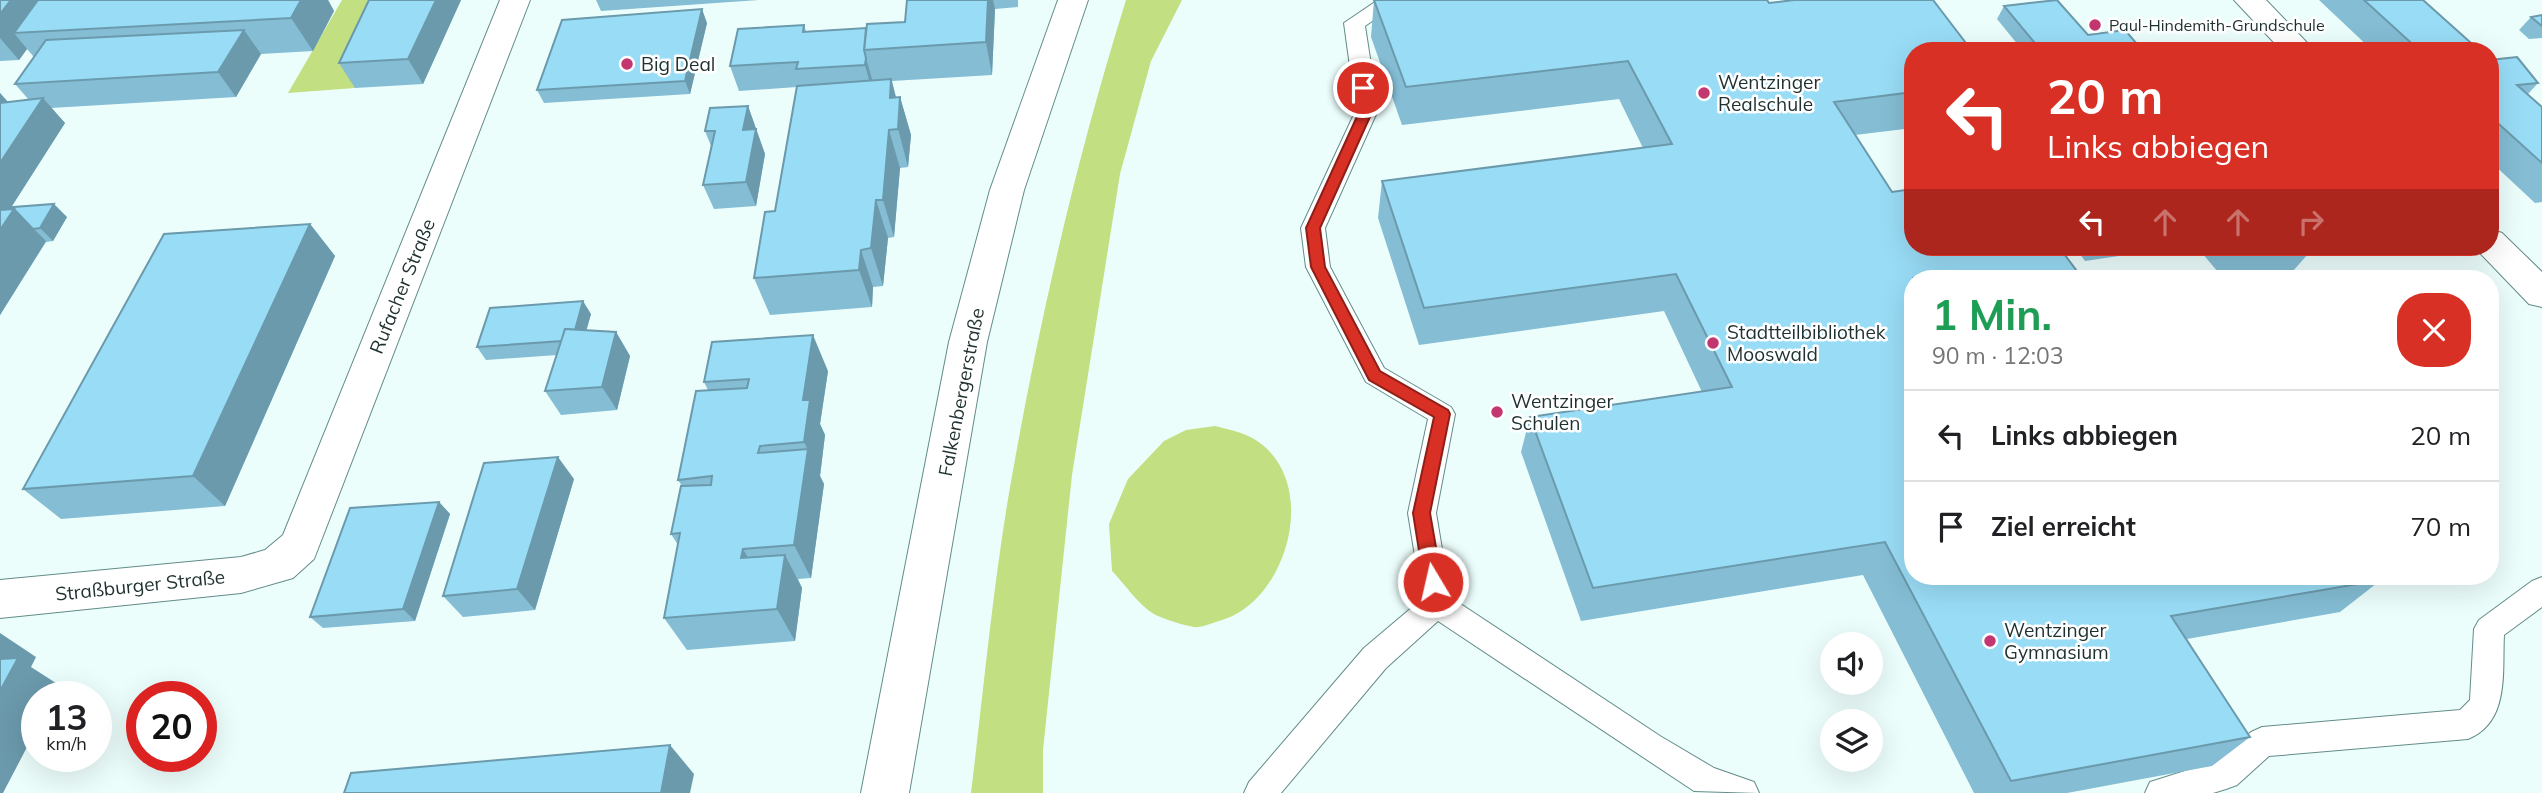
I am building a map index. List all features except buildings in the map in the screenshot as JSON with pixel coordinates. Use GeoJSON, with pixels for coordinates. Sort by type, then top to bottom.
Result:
{"type":"FeatureCollection","features":[{"type":"Feature","properties":{"kind":"street","name":"Rufacher Straße"},"geometry":{"type":"LineString","coordinates":[[278,565],[299,546],[515,0]]}},
{"type":"Feature","properties":{"kind":"street","name":"Falkenbergerstraße"},"geometry":{"type":"LineString","coordinates":[[885,793],[968,342],[1007,190],[1073,0]]}},
{"type":"Feature","properties":{"kind":"street"},"geometry":{"type":"LineString","coordinates":[[2249,0],[2291,42]]}},
{"type":"Feature","properties":{"kind":"street"},"geometry":{"type":"LineString","coordinates":[[2499,251],[2542,294]]}},
{"type":"Feature","properties":{"kind":"street","name":"Straßburger Straße"},"geometry":{"type":"LineString","coordinates":[[0,599],[241,575],[278,565]]}},
{"type":"Feature","properties":{"kind":"lane"},"geometry":{"type":"LineString","coordinates":[[1393,0],[1354,23],[1367,110],[1313,228],[1318,267],[1375,375],[1442,414],[1422,513],[1437,604],[1649,746],[1705,780],[1743,793]]}},
{"type":"Feature","properties":{"kind":"lane"},"geometry":{"type":"LineString","coordinates":[[2161,793],[2226,775],[2262,742],[2468,724],[2485,705],[2489,629],[2542,590]]}},
{"type":"Feature","properties":{"kind":"lane"},"geometry":{"type":"LineString","coordinates":[[1260,793],[1375,658],[1437,604]]}},
{"type":"Feature","properties":{"kind":"green space"},"geometry":{"type":"Polygon","coordinates":[[[342,0],[396,0],[355,88],[288,93],[342,0]]]}},
{"type":"Feature","properties":{"kind":"green space"},"geometry":{"type":"Polygon","coordinates":[[[1126,0],[1182,0],[1151,61],[1120,174],[1072,475],[1043,750],[1043,793],[971,793],[992,609],[1019,436],[1074,185],[1126,0]]]}},
{"type":"Feature","properties":{"kind":"green space"},"geometry":{"type":"Polygon","coordinates":[[[1215,426],[1239,432],[1255,440],[1278,463],[1288,487],[1291,514],[1287,542],[1277,569],[1262,592],[1242,610],[1219,621],[1194,627],[1152,613],[1112,571],[1109,524],[1128,479],[1164,441],[1186,430],[1215,426]]]}},
{"type":"Feature","properties":{"kind":"place","name":"Paul-Hindemith-Grundschule"},"geometry":{"type":"Point","coordinates":[2095,25]}},
{"type":"Feature","properties":{"kind":"place","name":"Big Deal"},"geometry":{"type":"Point","coordinates":[627,64]}},
{"type":"Feature","properties":{"kind":"place","name":"Wentzinger Realschule"},"geometry":{"type":"Point","coordinates":[1704,93]}},
{"type":"Feature","properties":{"kind":"place","name":"Stadtteilbibliothek Mooswald"},"geometry":{"type":"Point","coordinates":[1713,343]}},
{"type":"Feature","properties":{"kind":"place","name":"Wentzinger Schulen"},"geometry":{"type":"Point","coordinates":[1497,412]}},
{"type":"Feature","properties":{"kind":"place","name":"Wentzinger Gymnasium"},"geometry":{"type":"Point","coordinates":[1990,641]}},
{"type":"Feature","properties":{"kind":"route"},"geometry":{"type":"LineString","coordinates":[[1363,88],[1367,110],[1334,177],[1313,228],[1318,267],[1375,375],[1442,414],[1422,513],[1433,582]]}}]}
